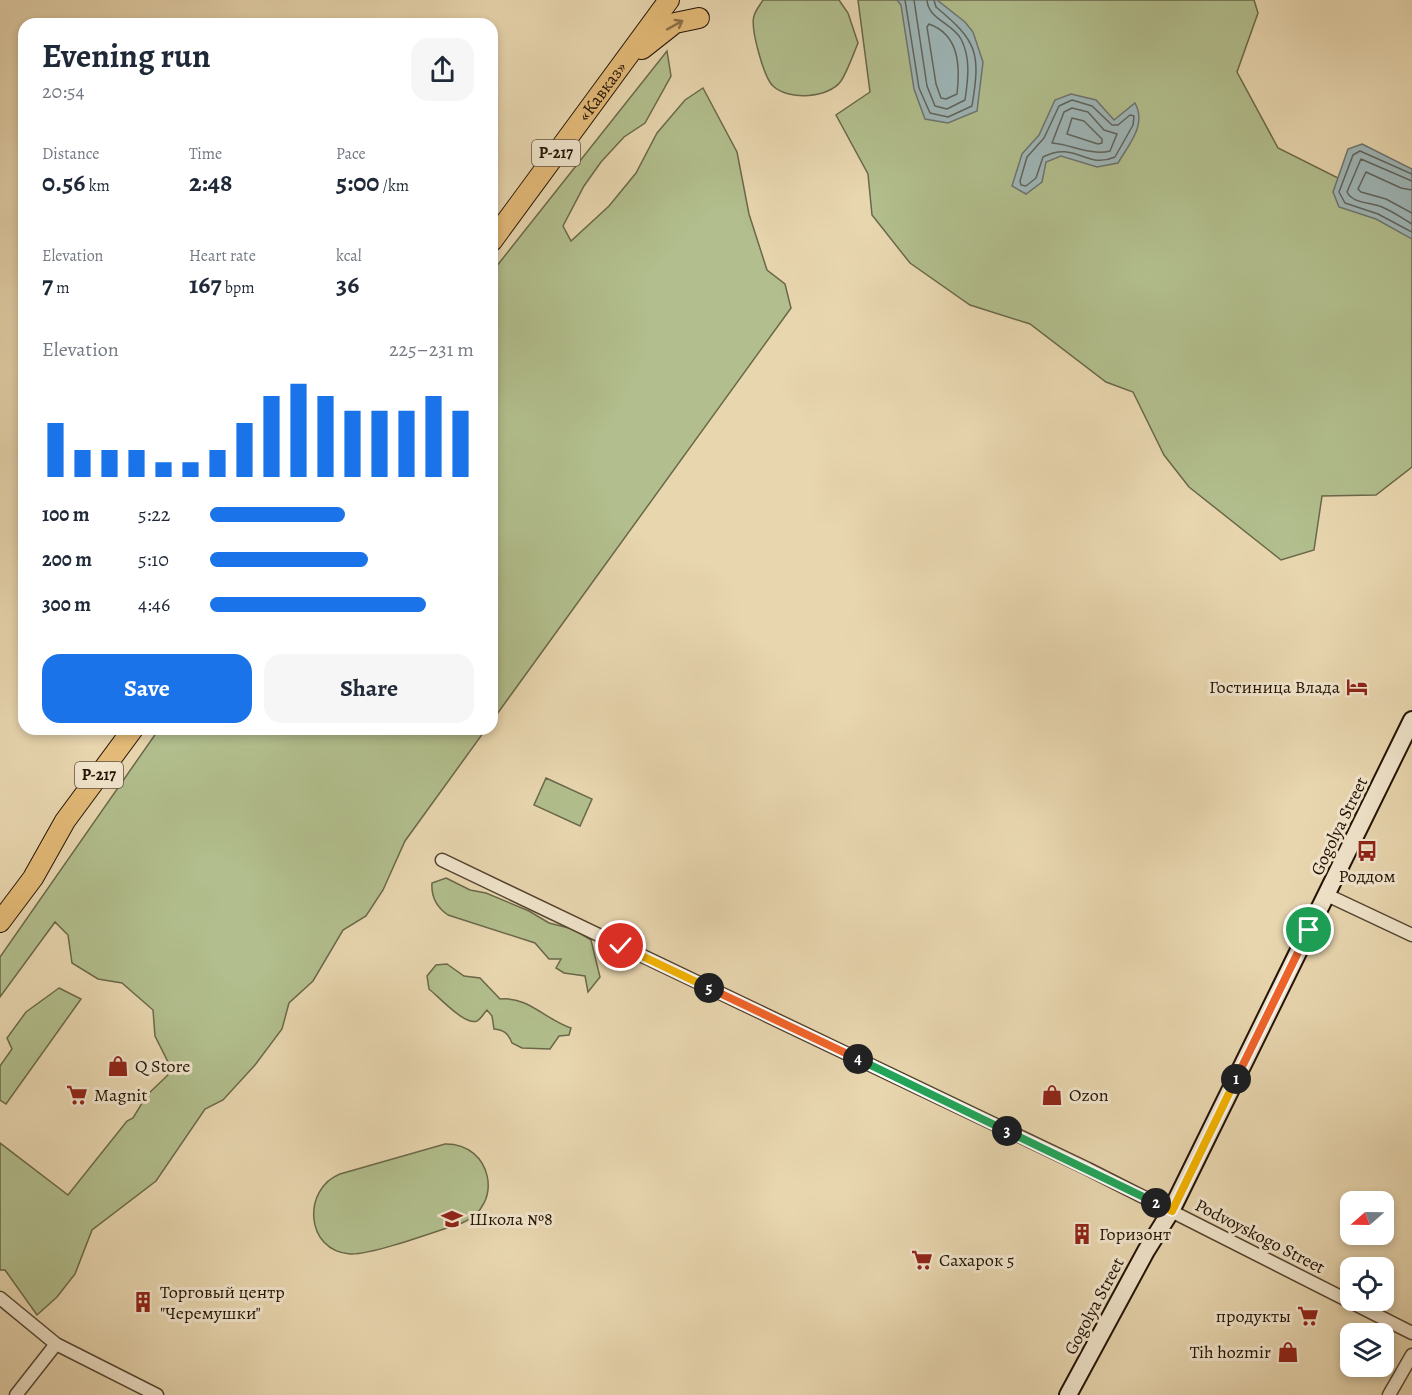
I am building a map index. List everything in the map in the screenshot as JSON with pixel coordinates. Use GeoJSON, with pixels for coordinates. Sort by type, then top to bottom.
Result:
{"type":"FeatureCollection","features":[{"type":"Feature","properties":{"kind":"highway","name":"«Кавказ»"},"geometry":{"type":"LineString","coordinates":[[498,233],[669,0]]}},
{"type":"Feature","properties":{"kind":"highway"},"geometry":{"type":"LineString","coordinates":[[621,65],[675,23],[699,18]]}},
{"type":"Feature","properties":{"kind":"highway","name":"Р-217"},"geometry":{"type":"LineString","coordinates":[[0,901],[45,842],[65,821],[129,735]]}},
{"type":"Feature","properties":{"kind":"highway","name":"Р-217"},"geometry":{"type":"LineString","coordinates":[[0,922],[33,878],[65,821]]}},
{"type":"Feature","properties":{"kind":"main road","name":"Gogolya Street"},"geometry":{"type":"LineString","coordinates":[[1068,1395],[1146,1251],[1172,1211],[1412,720]]}},
{"type":"Feature","properties":{"kind":"street","name":"Podvoyskogo Street"},"geometry":{"type":"LineString","coordinates":[[442,860],[1172,1211],[1412,1333]]}},
{"type":"Feature","properties":{"kind":"street"},"geometry":{"type":"LineString","coordinates":[[1326,895],[1412,935]]}},
{"type":"Feature","properties":{"kind":"street"},"geometry":{"type":"LineString","coordinates":[[0,1298],[56,1344],[157,1395]]}},
{"type":"Feature","properties":{"kind":"street"},"geometry":{"type":"LineString","coordinates":[[16,1395],[56,1344]]}},
{"type":"Feature","properties":{"kind":"street"},"geometry":{"type":"LineString","coordinates":[[1389,1395],[1412,1355]]}},
{"type":"Feature","properties":{"kind":"green space"},"geometry":{"type":"Polygon","coordinates":[[[763,0],[839,0],[848,13],[858,43],[844,77],[835,87],[808,96],[789,94],[773,86],[762,64],[754,31],[755,14],[763,0]]]}},
{"type":"Feature","properties":{"kind":"green space"},"geometry":{"type":"Polygon","coordinates":[[[858,0],[1254,0],[1258,13],[1237,72],[1278,148],[1412,215],[1412,467],[1376,495],[1322,496],[1314,550],[1281,560],[1189,487],[1164,455],[1133,392],[1106,382],[1030,324],[970,305],[910,263],[872,215],[868,174],[836,115],[870,92],[858,0]]]}},
{"type":"Feature","properties":{"kind":"green space"},"geometry":{"type":"Polygon","coordinates":[[[667,51],[671,76],[645,123],[624,137],[601,162],[584,186],[563,226],[571,241],[609,206],[636,173],[657,133],[685,100],[703,88],[737,152],[749,214],[767,270],[785,284],[791,308],[498,713],[498,264],[667,51]]]}},
{"type":"Feature","properties":{"kind":"green space"},"geometry":{"type":"Polygon","coordinates":[[[155,735],[482,735],[405,841],[383,890],[366,916],[343,930],[313,981],[289,1003],[282,1029],[255,1065],[223,1100],[205,1109],[156,1181],[92,1230],[75,1274],[57,1297],[37,1315],[5,1270],[0,1270],[0,1143],[68,1195],[127,1121],[133,1118],[147,1095],[168,1075],[169,1064],[155,1036],[153,1010],[122,983],[98,979],[72,963],[68,935],[55,922],[0,997],[0,957],[155,735]]]}},
{"type":"Feature","properties":{"kind":"green space"},"geometry":{"type":"Polygon","coordinates":[[[546,778],[592,799],[580,826],[534,805],[546,778]]]}},
{"type":"Feature","properties":{"kind":"green space"},"geometry":{"type":"Polygon","coordinates":[[[446,878],[470,890],[486,893],[529,911],[549,923],[573,929],[591,940],[600,977],[588,992],[585,976],[564,973],[556,968],[561,959],[549,959],[535,943],[448,915],[435,901],[432,888],[432,883],[446,878]]]}},
{"type":"Feature","properties":{"kind":"green space"},"geometry":{"type":"Polygon","coordinates":[[[447,964],[464,976],[480,978],[500,999],[519,1001],[571,1028],[569,1035],[559,1036],[550,1049],[522,1048],[512,1043],[505,1033],[494,1029],[492,1016],[487,1010],[477,1021],[466,1019],[452,1010],[429,989],[427,976],[436,965],[447,964]]]}},
{"type":"Feature","properties":{"kind":"green space"},"geometry":{"type":"Polygon","coordinates":[[[59,988],[81,999],[6,1104],[0,1100],[0,1066],[12,1049],[7,1038],[26,1012],[59,988]]]}},
{"type":"Feature","properties":{"kind":"green space"},"geometry":{"type":"Polygon","coordinates":[[[445,1144],[461,1146],[474,1153],[482,1164],[487,1176],[488,1190],[484,1203],[476,1214],[462,1223],[389,1247],[360,1253],[350,1254],[335,1250],[324,1242],[317,1231],[314,1218],[319,1192],[328,1182],[340,1174],[445,1144]]]}},
{"type":"Feature","properties":{"kind":"water"},"geometry":{"type":"Polygon","coordinates":[[[897,0],[937,0],[965,22],[973,32],[983,62],[977,111],[948,123],[925,119],[914,89],[901,5],[897,0]]]}},
{"type":"Feature","properties":{"kind":"water"},"geometry":{"type":"Polygon","coordinates":[[[1071,94],[1096,100],[1114,120],[1135,103],[1139,119],[1135,134],[1118,163],[1097,167],[1061,156],[1046,162],[1042,182],[1026,194],[1012,186],[1022,154],[1039,135],[1055,100],[1071,94]]]}},
{"type":"Feature","properties":{"kind":"water"},"geometry":{"type":"Polygon","coordinates":[[[1362,144],[1412,169],[1412,239],[1376,219],[1339,207],[1333,192],[1348,149],[1362,144]]]}},
{"type":"Feature","properties":{"kind":"place","name":"Гостиница Влада"},"geometry":{"type":"Point","coordinates":[1357,687]}},
{"type":"Feature","properties":{"kind":"place","name":"Роддом"},"geometry":{"type":"Point","coordinates":[1367,851]}},
{"type":"Feature","properties":{"kind":"place","name":"Q Store"},"geometry":{"type":"Point","coordinates":[118,1066]}},
{"type":"Feature","properties":{"kind":"place","name":"Magnit"},"geometry":{"type":"Point","coordinates":[77,1095]}},
{"type":"Feature","properties":{"kind":"place","name":"Ozon"},"geometry":{"type":"Point","coordinates":[1052,1095]}},
{"type":"Feature","properties":{"kind":"place","name":"Школа №8"},"geometry":{"type":"Point","coordinates":[452,1219]}},
{"type":"Feature","properties":{"kind":"place","name":"Горизонт"},"geometry":{"type":"Point","coordinates":[1082,1234]}},
{"type":"Feature","properties":{"kind":"place","name":"Сахарок 5"},"geometry":{"type":"Point","coordinates":[922,1260]}},
{"type":"Feature","properties":{"kind":"place","name":"Торговый центр \"Черемушки\""},"geometry":{"type":"Point","coordinates":[143,1302]}},
{"type":"Feature","properties":{"kind":"place","name":"продукты"},"geometry":{"type":"Point","coordinates":[1308,1316]}},
{"type":"Feature","properties":{"kind":"place","name":"Tih hozmir"},"geometry":{"type":"Point","coordinates":[1288,1352]}},
{"type":"Feature","properties":{"kind":"route"},"geometry":{"type":"LineString","coordinates":[[621,946],[1172,1211],[1309,930]]}}]}
